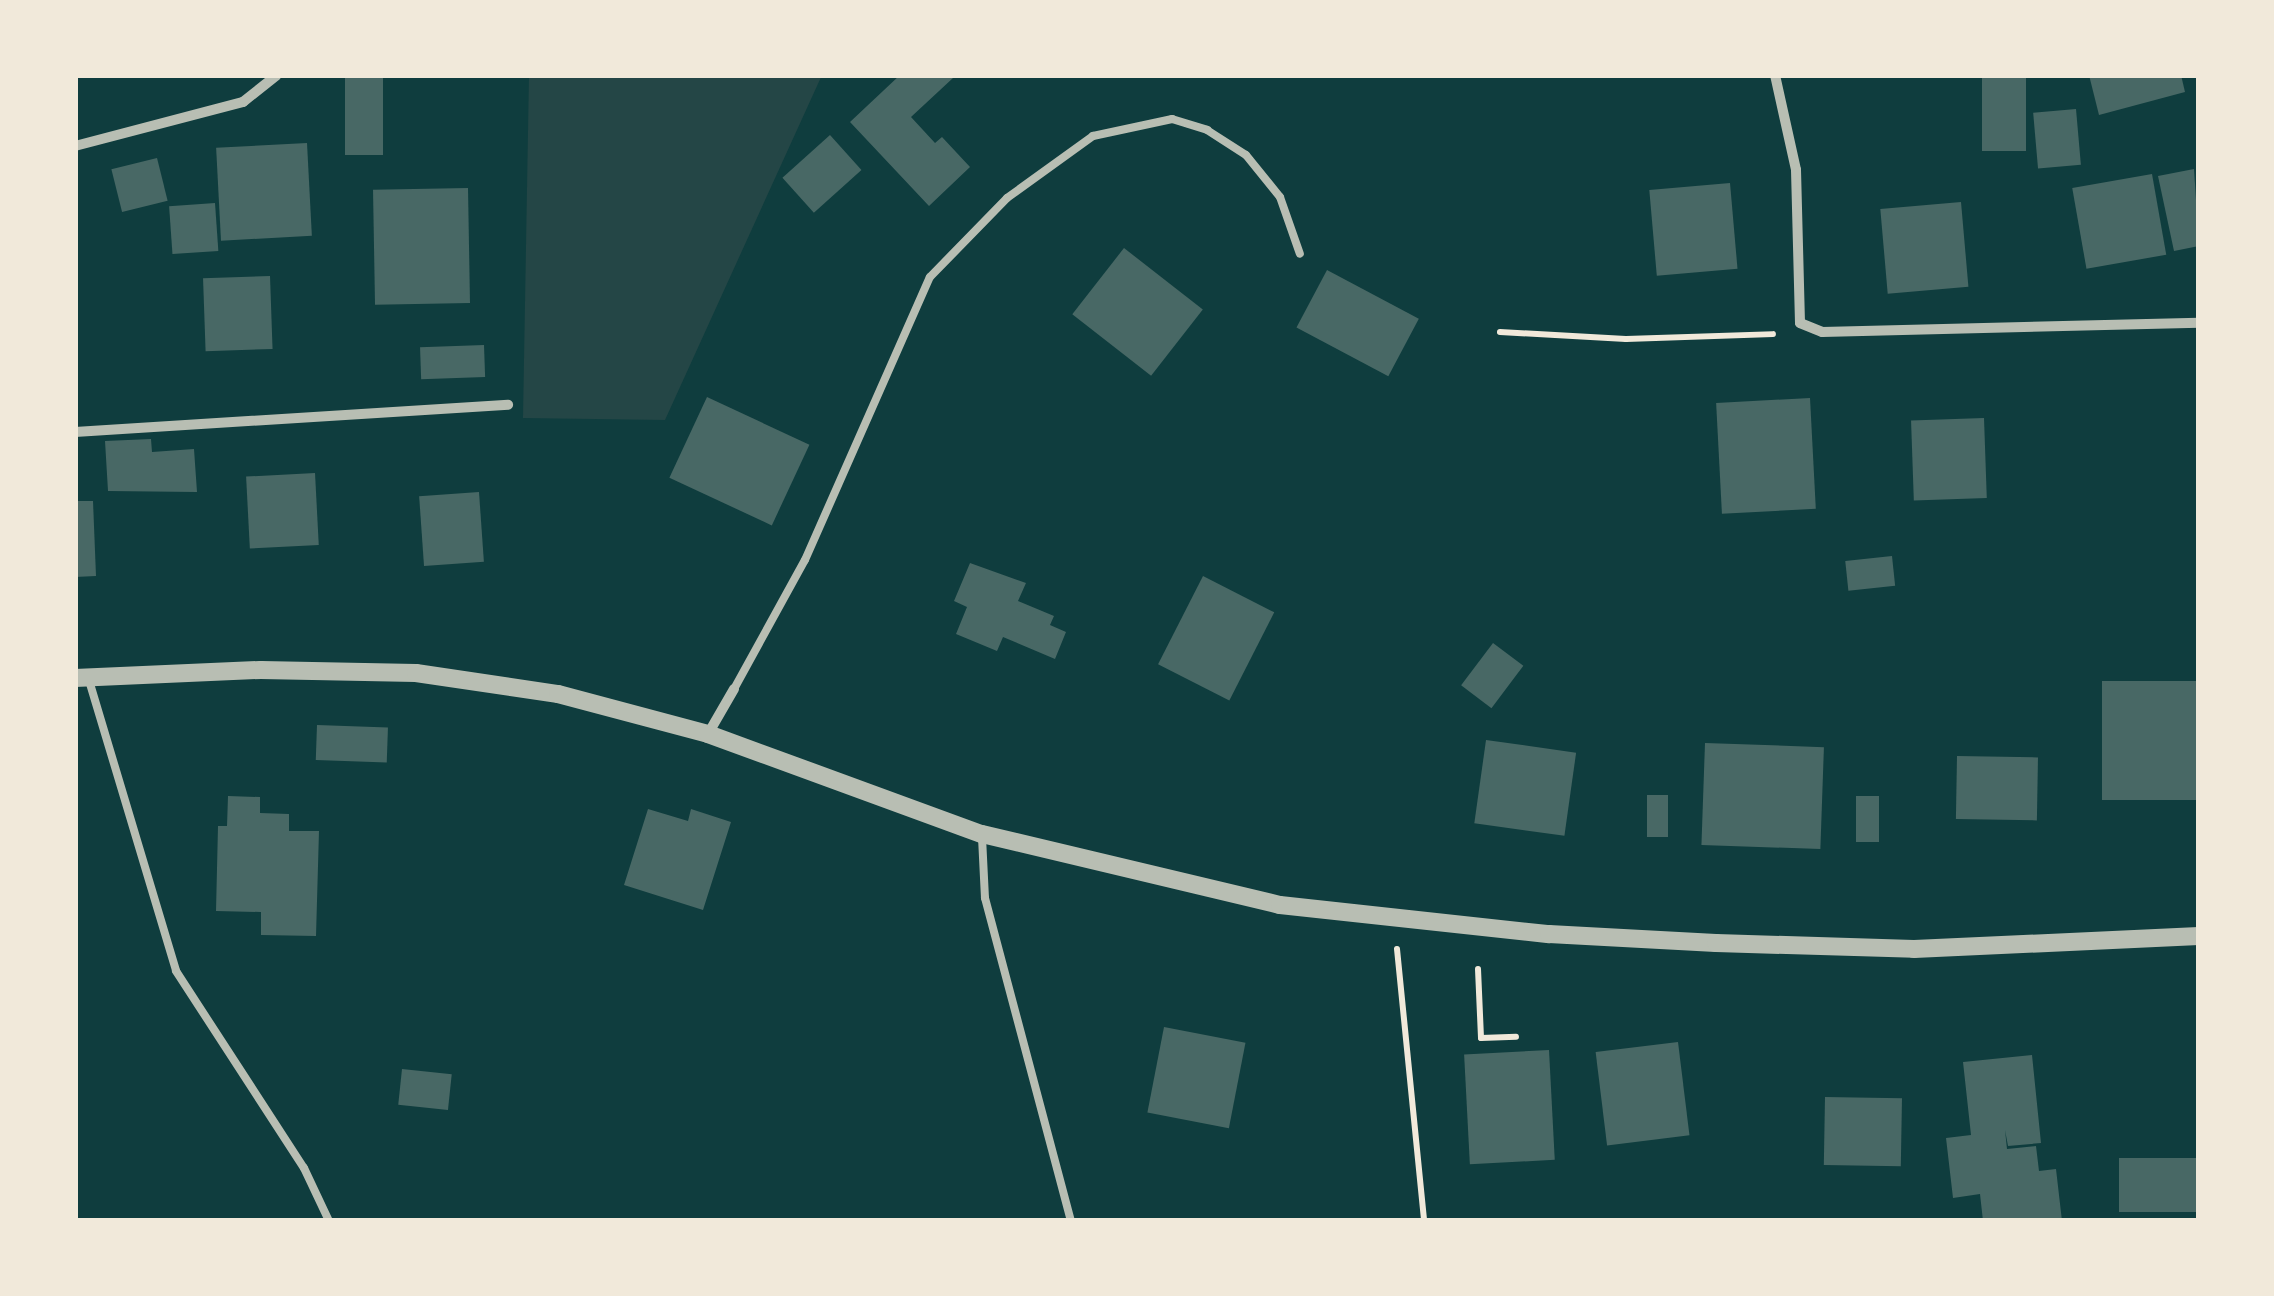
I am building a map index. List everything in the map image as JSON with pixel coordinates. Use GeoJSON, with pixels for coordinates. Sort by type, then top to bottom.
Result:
{"type":"FeatureCollection","features":[{"type":"Feature","properties":{"kind":"street"},"geometry":{"type":"LineString","coordinates":[[75,146],[243,102],[277,75]]}},
{"type":"Feature","properties":{"kind":"street"},"geometry":{"type":"LineString","coordinates":[[1775,75],[1796,170],[1800,323],[1822,332],[2199,322]]}},
{"type":"Feature","properties":{"kind":"street"},"geometry":{"type":"LineString","coordinates":[[75,432],[508,404]]}},
{"type":"Feature","properties":{"kind":"street"},"geometry":{"type":"LineString","coordinates":[[82,677],[261,670],[416,674],[558,694],[708,734],[982,834],[1280,906],[1549,934],[1914,949],[2199,936]]}},
{"type":"Feature","properties":{"kind":"street"},"geometry":{"type":"LineString","coordinates":[[708,734],[734,689]]}},
{"type":"Feature","properties":{"kind":"lane"},"geometry":{"type":"LineString","coordinates":[[734,689],[805,560],[930,278],[1007,198],[1093,136],[1172,119],[1208,130],[1246,155],[1280,197],[1300,254]]}},
{"type":"Feature","properties":{"kind":"lane"},"geometry":{"type":"LineString","coordinates":[[82,677],[176,971],[304,1168],[328,1221]]}},
{"type":"Feature","properties":{"kind":"lane"},"geometry":{"type":"LineString","coordinates":[[982,834],[984,898],[1071,1221]]}},
{"type":"Feature","properties":{"kind":"path"},"geometry":{"type":"LineString","coordinates":[[1500,332],[1764,338],[1800,323]]}},
{"type":"Feature","properties":{"kind":"path"},"geometry":{"type":"LineString","coordinates":[[1401,918],[1396,959],[1424,1221]]}},
{"type":"Feature","properties":{"kind":"path"},"geometry":{"type":"LineString","coordinates":[[1478,969],[1482,1038],[1516,1036]]}},
{"type":"Feature","properties":{"kind":"shaded area"},"geometry":{"type":"Polygon","coordinates":[[[529,75],[822,75],[665,420],[523,418],[529,75]]]}},
{"type":"Feature","properties":{"kind":"building"},"geometry":{"type":"Polygon","coordinates":[[[345,75],[383,75],[383,155],[345,155],[345,75]]]}},
{"type":"Feature","properties":{"kind":"building"},"geometry":{"type":"Polygon","coordinates":[[[900,75],[953,78],[911,117],[935,143],[942,137],[970,167],[929,206],[850,122],[900,75]]]}},
{"type":"Feature","properties":{"kind":"building"},"geometry":{"type":"Polygon","coordinates":[[[1982,75],[2026,75],[2026,151],[1982,151],[1982,75]]]}},
{"type":"Feature","properties":{"kind":"building"},"geometry":{"type":"Polygon","coordinates":[[[2089,75],[2181,75],[2185,92],[2099,115],[2089,75]]]}},
{"type":"Feature","properties":{"kind":"building"},"geometry":{"type":"Polygon","coordinates":[[[2076,109],[2081,165],[2038,169],[2033,113],[2076,109]]]}},
{"type":"Feature","properties":{"kind":"building"},"geometry":{"type":"Polygon","coordinates":[[[830,135],[861,170],[814,213],[782,178],[830,135]]]}},
{"type":"Feature","properties":{"kind":"building"},"geometry":{"type":"Polygon","coordinates":[[[307,143],[312,236],[221,241],[216,148],[307,143]]]}},
{"type":"Feature","properties":{"kind":"building"},"geometry":{"type":"Polygon","coordinates":[[[157,158],[168,201],[122,212],[111,169],[157,158]]]}},
{"type":"Feature","properties":{"kind":"building"},"geometry":{"type":"Polygon","coordinates":[[[2194,169],[2199,246],[2174,251],[2158,176],[2194,169]]]}},
{"type":"Feature","properties":{"kind":"building"},"geometry":{"type":"Polygon","coordinates":[[[2152,174],[2166,255],[2086,269],[2072,188],[2152,174]]]}},
{"type":"Feature","properties":{"kind":"building"},"geometry":{"type":"Polygon","coordinates":[[[1730,183],[1737,269],[1657,276],[1649,190],[1730,183]]]}},
{"type":"Feature","properties":{"kind":"building"},"geometry":{"type":"Polygon","coordinates":[[[468,188],[470,303],[375,305],[373,190],[468,188]]]}},
{"type":"Feature","properties":{"kind":"building"},"geometry":{"type":"Polygon","coordinates":[[[1961,202],[1968,287],[1888,294],[1880,209],[1961,202]]]}},
{"type":"Feature","properties":{"kind":"building"},"geometry":{"type":"Polygon","coordinates":[[[215,203],[218,251],[172,254],[169,206],[215,203]]]}},
{"type":"Feature","properties":{"kind":"building"},"geometry":{"type":"Polygon","coordinates":[[[1124,248],[1203,310],[1151,376],[1072,314],[1124,248]]]}},
{"type":"Feature","properties":{"kind":"building"},"geometry":{"type":"Polygon","coordinates":[[[1327,270],[1419,319],[1388,376],[1296,327],[1327,270]]]}},
{"type":"Feature","properties":{"kind":"building"},"geometry":{"type":"Polygon","coordinates":[[[270,276],[273,349],[206,351],[203,278],[270,276]]]}},
{"type":"Feature","properties":{"kind":"building"},"geometry":{"type":"Polygon","coordinates":[[[484,345],[485,377],[421,379],[420,347],[484,345]]]}},
{"type":"Feature","properties":{"kind":"building"},"geometry":{"type":"Polygon","coordinates":[[[707,397],[809,445],[772,525],[669,478],[707,397]]]}},
{"type":"Feature","properties":{"kind":"building"},"geometry":{"type":"Polygon","coordinates":[[[1810,398],[1816,509],[1722,514],[1716,403],[1810,398]]]}},
{"type":"Feature","properties":{"kind":"building"},"geometry":{"type":"Polygon","coordinates":[[[1984,418],[1987,498],[1914,500],[1911,421],[1984,418]]]}},
{"type":"Feature","properties":{"kind":"building"},"geometry":{"type":"Polygon","coordinates":[[[151,439],[152,452],[194,449],[197,492],[108,491],[105,441],[151,439]]]}},
{"type":"Feature","properties":{"kind":"building"},"geometry":{"type":"Polygon","coordinates":[[[315,473],[319,545],[250,549],[246,477],[315,473]]]}},
{"type":"Feature","properties":{"kind":"building"},"geometry":{"type":"Polygon","coordinates":[[[479,492],[484,562],[424,566],[419,496],[479,492]]]}},
{"type":"Feature","properties":{"kind":"building"},"geometry":{"type":"Polygon","coordinates":[[[75,501],[93,501],[96,576],[75,577],[75,501]]]}},
{"type":"Feature","properties":{"kind":"building"},"geometry":{"type":"Polygon","coordinates":[[[1892,556],[1895,586],[1848,591],[1845,561],[1892,556]]]}},
{"type":"Feature","properties":{"kind":"building"},"geometry":{"type":"Polygon","coordinates":[[[970,563],[1026,583],[1018,601],[1054,616],[1050,625],[1066,632],[1055,659],[1003,637],[997,651],[956,634],[967,607],[954,601],[970,563]]]}},
{"type":"Feature","properties":{"kind":"building"},"geometry":{"type":"Polygon","coordinates":[[[1203,576],[1274,612],[1229,701],[1158,664],[1203,576]]]}},
{"type":"Feature","properties":{"kind":"building"},"geometry":{"type":"Polygon","coordinates":[[[1493,643],[1523,666],[1491,708],[1461,685],[1493,643]]]}},
{"type":"Feature","properties":{"kind":"building"},"geometry":{"type":"Polygon","coordinates":[[[2102,681],[2199,681],[2199,800],[2102,800],[2102,681]]]}},
{"type":"Feature","properties":{"kind":"building"},"geometry":{"type":"Polygon","coordinates":[[[317,725],[388,727],[387,762],[316,760],[317,725]]]}},
{"type":"Feature","properties":{"kind":"building"},"geometry":{"type":"Polygon","coordinates":[[[1486,740],[1576,753],[1564,836],[1474,823],[1486,740]]]}},
{"type":"Feature","properties":{"kind":"building"},"geometry":{"type":"Polygon","coordinates":[[[1705,743],[1824,747],[1820,849],[1701,845],[1705,743]]]}},
{"type":"Feature","properties":{"kind":"building"},"geometry":{"type":"Polygon","coordinates":[[[1957,756],[2038,757],[2037,820],[1956,819],[1957,756]]]}},
{"type":"Feature","properties":{"kind":"building"},"geometry":{"type":"Polygon","coordinates":[[[1647,795],[1668,795],[1668,837],[1647,837],[1647,795]]]}},
{"type":"Feature","properties":{"kind":"building"},"geometry":{"type":"Polygon","coordinates":[[[228,796],[260,797],[260,813],[289,814],[289,831],[319,831],[316,936],[261,935],[261,912],[216,911],[218,826],[227,826],[228,796]]]}},
{"type":"Feature","properties":{"kind":"building"},"geometry":{"type":"Polygon","coordinates":[[[1856,796],[1879,796],[1879,842],[1856,842],[1856,796]]]}},
{"type":"Feature","properties":{"kind":"building"},"geometry":{"type":"Polygon","coordinates":[[[648,809],[688,821],[691,809],[731,822],[703,910],[624,885],[648,809]]]}},
{"type":"Feature","properties":{"kind":"building"},"geometry":{"type":"Polygon","coordinates":[[[1164,1027],[1245,1043],[1229,1128],[1147,1112],[1164,1027]]]}},
{"type":"Feature","properties":{"kind":"building"},"geometry":{"type":"Polygon","coordinates":[[[1678,1042],[1689,1135],[1607,1145],[1596,1052],[1678,1042]]]}},
{"type":"Feature","properties":{"kind":"building"},"geometry":{"type":"Polygon","coordinates":[[[1549,1050],[1555,1160],[1470,1164],[1464,1054],[1549,1050]]]}},
{"type":"Feature","properties":{"kind":"building"},"geometry":{"type":"Polygon","coordinates":[[[2032,1055],[2041,1143],[2008,1146],[2005,1130],[2007,1149],[2036,1146],[2039,1171],[2056,1169],[2062,1221],[1983,1221],[1980,1194],[1953,1198],[1946,1138],[1971,1135],[1963,1062],[2032,1055]]]}},
{"type":"Feature","properties":{"kind":"building"},"geometry":{"type":"Polygon","coordinates":[[[402,1069],[452,1074],[448,1110],[398,1105],[402,1069]]]}},
{"type":"Feature","properties":{"kind":"building"},"geometry":{"type":"Polygon","coordinates":[[[1825,1097],[1902,1098],[1901,1166],[1824,1165],[1825,1097]]]}},
{"type":"Feature","properties":{"kind":"building"},"geometry":{"type":"Polygon","coordinates":[[[2119,1158],[2199,1158],[2199,1212],[2119,1212],[2119,1158]]]}}]}
